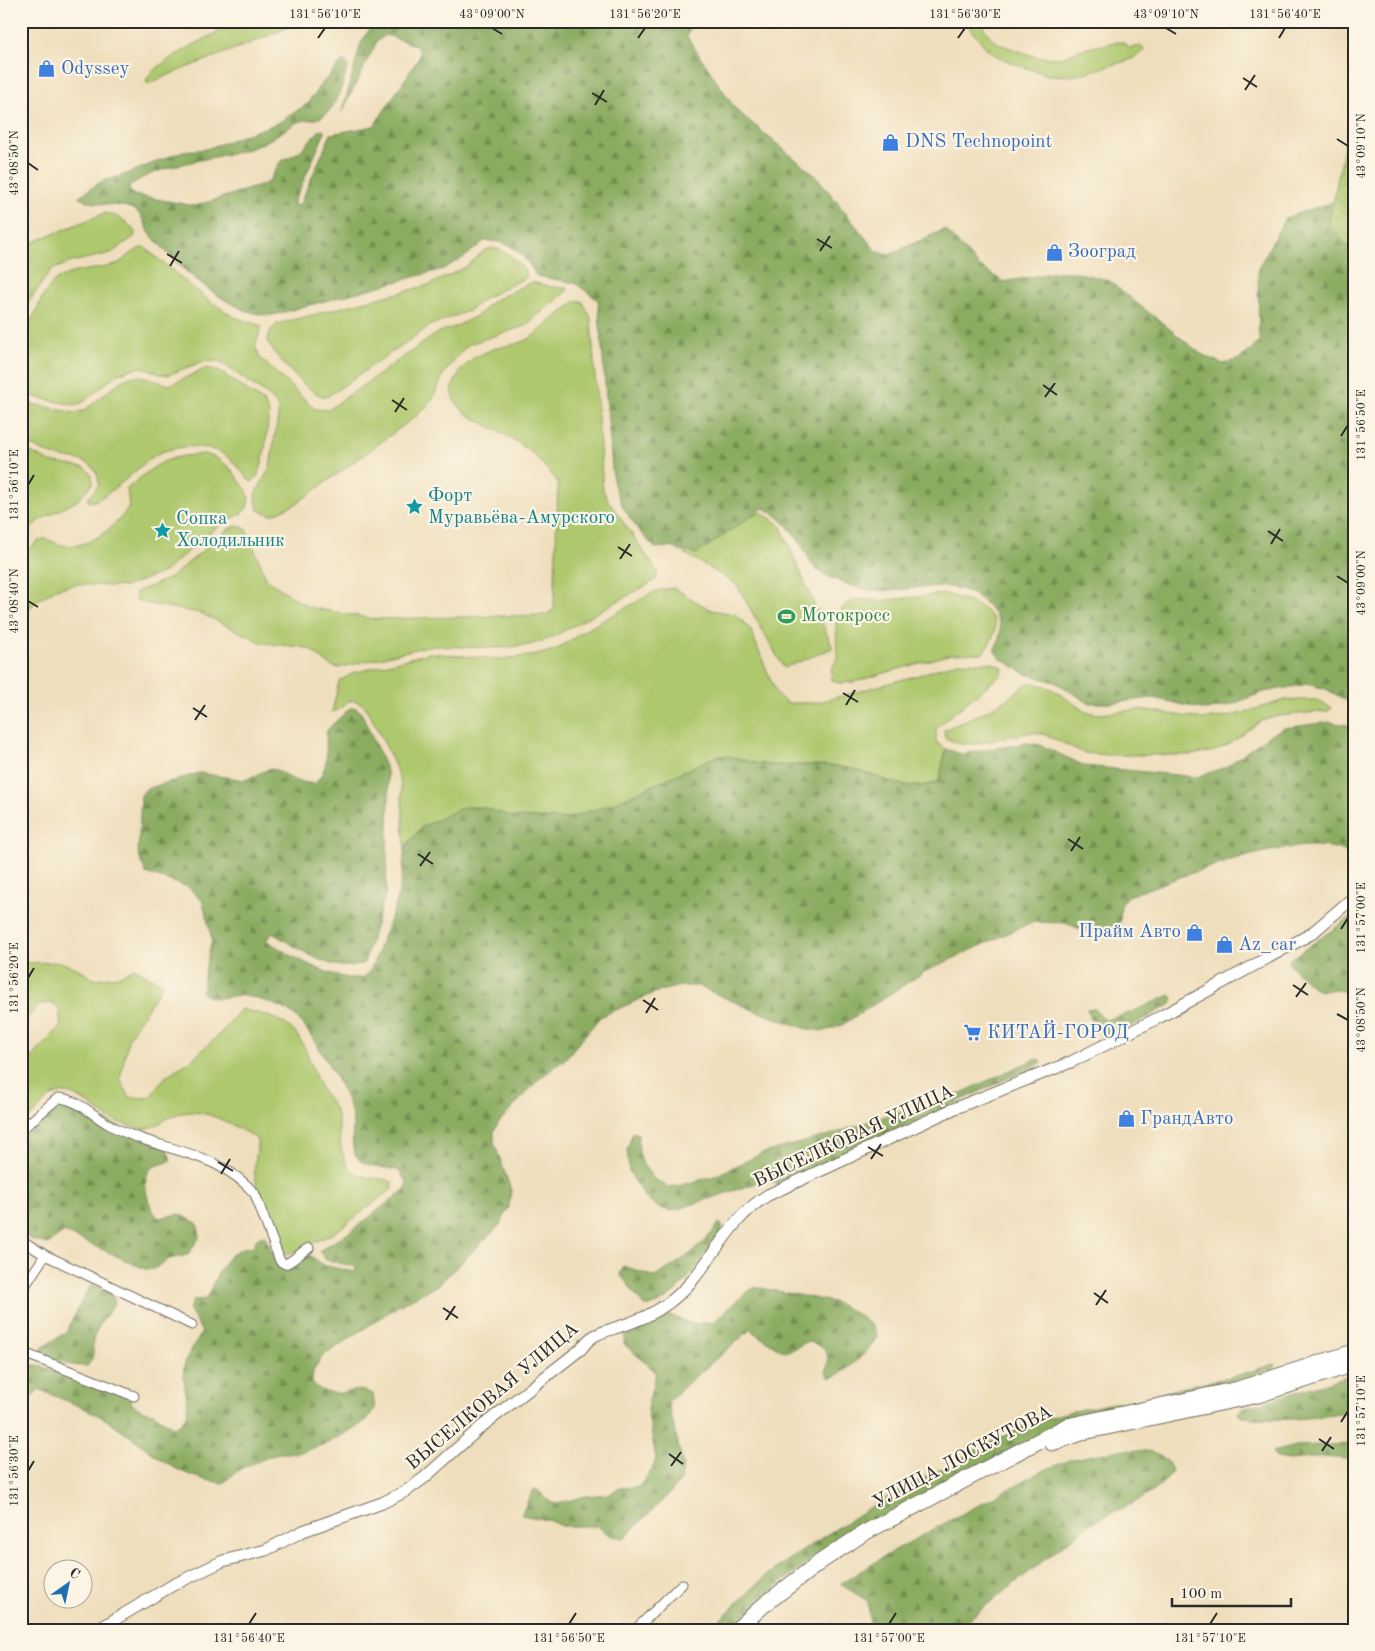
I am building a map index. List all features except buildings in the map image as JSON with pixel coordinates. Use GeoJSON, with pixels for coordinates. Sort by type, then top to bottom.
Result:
{"type":"FeatureCollection","features":[{"type":"Feature","properties":{"kind":"main road","name":"УЛИЦА ЛОСКУТОВА"},"geometry":{"type":"LineString","coordinates":[[736,1630],[764,1604],[820,1562],[864,1533],[1067,1426],[1238,1389],[1354,1352]]}},
{"type":"Feature","properties":{"kind":"main road","name":"УЛИЦА ЛОСКУТОВА"},"geometry":{"type":"LineString","coordinates":[[750,1630],[805,1583],[844,1556],[885,1532],[1057,1441],[1088,1431],[1258,1395],[1354,1364]]}},
{"type":"Feature","properties":{"kind":"street","name":"ВЫСЕЛКОВАЯ УЛИЦА"},"geometry":{"type":"LineString","coordinates":[[97,1630],[173,1586],[223,1561],[266,1550],[303,1531],[382,1503],[406,1491],[424,1478],[480,1427],[581,1349],[592,1336],[654,1312],[667,1304],[700,1270],[738,1218],[750,1206],[768,1195],[953,1109],[1071,1062],[1160,1017],[1311,934],[1354,897]]}},
{"type":"Feature","properties":{"kind":"street"},"geometry":{"type":"LineString","coordinates":[[21,1130],[58,1098],[68,1099],[108,1124],[145,1140],[188,1152],[220,1166],[248,1185],[256,1194],[280,1261],[285,1264],[290,1263],[297,1255],[308,1248]]}},
{"type":"Feature","properties":{"kind":"street"},"geometry":{"type":"LineString","coordinates":[[21,1240],[46,1255],[192,1325]]}},
{"type":"Feature","properties":{"kind":"street"},"geometry":{"type":"LineString","coordinates":[[21,1292],[46,1255]]}},
{"type":"Feature","properties":{"kind":"street"},"geometry":{"type":"LineString","coordinates":[[21,1352],[134,1396]]}},
{"type":"Feature","properties":{"kind":"street"},"geometry":{"type":"LineString","coordinates":[[635,1630],[682,1584]]}},
{"type":"Feature","properties":{"kind":"green space"},"geometry":{"type":"Polygon","coordinates":[[[240,21],[302,21],[148,84],[146,82],[150,75],[172,58],[240,21]]]}},
{"type":"Feature","properties":{"kind":"green space"},"geometry":{"type":"Polygon","coordinates":[[[389,21],[422,21],[435,27],[452,21],[691,21],[687,37],[736,110],[817,177],[875,250],[889,255],[945,229],[980,267],[1004,282],[1056,272],[1075,272],[1108,280],[1201,354],[1223,364],[1240,359],[1259,342],[1258,269],[1285,218],[1342,199],[1354,211],[1354,705],[1326,689],[1307,684],[1264,692],[1227,706],[1206,710],[1153,698],[1110,703],[1089,703],[1055,682],[1026,674],[1000,658],[994,650],[1000,635],[1000,626],[993,612],[980,598],[965,591],[949,587],[881,590],[852,586],[815,569],[797,538],[787,526],[770,511],[763,508],[697,554],[670,547],[655,548],[629,517],[619,499],[613,480],[598,300],[575,283],[537,276],[519,253],[504,243],[484,241],[466,256],[443,269],[273,315],[257,314],[224,299],[191,275],[152,236],[141,216],[136,211],[131,208],[93,203],[78,197],[104,180],[119,177],[183,151],[206,149],[278,123],[310,102],[317,89],[344,60],[348,66],[335,103],[319,118],[296,123],[256,147],[171,167],[142,178],[129,186],[130,191],[134,195],[195,206],[268,183],[280,162],[299,152],[319,131],[323,130],[325,132],[294,202],[294,205],[299,206],[331,134],[374,126],[419,58],[420,52],[415,45],[386,35],[377,41],[342,112],[361,43],[369,30],[389,21]]]}},
{"type":"Feature","properties":{"kind":"green space"},"geometry":{"type":"Polygon","coordinates":[[[967,21],[979,21],[992,39],[1001,45],[1037,57],[1062,58],[1078,50],[1117,42],[1123,42],[1130,48],[1142,46],[1144,51],[1130,60],[1074,76],[1047,75],[1002,59],[988,50],[971,30],[967,21]]]}},
{"type":"Feature","properties":{"kind":"green space"},"geometry":{"type":"Polygon","coordinates":[[[1354,95],[1354,253],[1329,224],[1354,95]]]}},
{"type":"Feature","properties":{"kind":"green space"},"geometry":{"type":"Polygon","coordinates":[[[105,213],[118,217],[128,224],[135,232],[134,237],[111,253],[72,262],[51,270],[21,313],[21,247],[105,213]]]}},
{"type":"Feature","properties":{"kind":"green space"},"geometry":{"type":"Polygon","coordinates":[[[144,247],[207,299],[234,317],[262,326],[255,346],[260,358],[315,409],[328,410],[439,332],[455,327],[480,314],[491,302],[531,282],[552,287],[568,288],[568,290],[525,326],[469,344],[443,375],[432,401],[418,415],[296,504],[272,515],[258,510],[255,495],[270,467],[279,410],[273,399],[219,361],[201,362],[168,375],[160,374],[144,367],[132,369],[117,374],[82,403],[73,405],[21,394],[21,333],[31,321],[50,286],[55,281],[69,274],[114,265],[144,247]]]}},
{"type":"Feature","properties":{"kind":"green space"},"geometry":{"type":"Polygon","coordinates":[[[491,248],[508,254],[518,262],[527,277],[487,297],[468,311],[431,325],[327,397],[320,395],[303,383],[277,356],[267,340],[270,331],[277,324],[429,285],[466,267],[484,251],[491,248]]]}},
{"type":"Feature","properties":{"kind":"green space"},"geometry":{"type":"Polygon","coordinates":[[[577,300],[583,302],[591,318],[603,490],[609,502],[658,572],[656,580],[549,639],[529,645],[498,648],[428,646],[338,668],[331,666],[311,650],[302,647],[263,643],[200,613],[144,603],[136,599],[136,592],[170,578],[230,528],[239,526],[246,529],[267,580],[308,607],[374,619],[546,615],[554,609],[558,482],[534,454],[519,443],[465,413],[453,399],[452,387],[460,371],[473,358],[493,349],[529,339],[577,300]]]}},
{"type":"Feature","properties":{"kind":"green space"},"geometry":{"type":"Polygon","coordinates":[[[207,368],[217,370],[264,402],[269,413],[262,462],[256,478],[251,482],[228,457],[220,452],[202,447],[181,447],[154,456],[106,495],[89,502],[87,500],[99,484],[97,474],[88,463],[50,454],[21,439],[22,402],[75,413],[85,410],[121,381],[130,377],[141,376],[169,385],[207,368]]]}},
{"type":"Feature","properties":{"kind":"green space"},"geometry":{"type":"Polygon","coordinates":[[[21,447],[50,462],[86,468],[91,474],[93,483],[77,501],[38,521],[21,539],[21,447]]]}},
{"type":"Feature","properties":{"kind":"green space"},"geometry":{"type":"Polygon","coordinates":[[[206,454],[216,458],[230,468],[247,491],[249,498],[247,508],[241,514],[224,522],[164,572],[125,587],[76,584],[56,589],[38,600],[21,617],[21,563],[26,553],[34,544],[44,539],[72,546],[91,540],[109,529],[123,515],[129,507],[127,489],[154,467],[171,459],[206,454]]]}},
{"type":"Feature","properties":{"kind":"green space","name":"Мотокросс"},"geometry":{"type":"Polygon","coordinates":[[[761,512],[780,525],[833,648],[784,668],[736,584],[679,550],[761,512]]]}},
{"type":"Feature","properties":{"kind":"green space"},"geometry":{"type":"Polygon","coordinates":[[[673,588],[711,610],[735,614],[750,629],[777,695],[787,703],[815,703],[919,675],[958,662],[993,663],[1002,667],[1003,673],[936,729],[936,742],[946,749],[939,781],[927,785],[904,785],[836,766],[762,764],[717,756],[612,804],[566,819],[513,817],[481,807],[422,827],[405,847],[401,786],[396,769],[365,706],[358,702],[350,701],[332,712],[339,681],[354,673],[429,653],[499,659],[531,656],[556,650],[582,632],[656,591],[673,588]]]}},
{"type":"Feature","properties":{"kind":"green space"},"geometry":{"type":"Polygon","coordinates":[[[945,594],[982,608],[993,618],[995,632],[983,653],[951,654],[854,682],[839,683],[831,679],[832,668],[837,659],[836,620],[838,613],[844,606],[857,599],[877,601],[945,594]]]}},
{"type":"Feature","properties":{"kind":"green space"},"geometry":{"type":"Polygon","coordinates":[[[1032,682],[1052,689],[1086,712],[1100,714],[1140,709],[1203,719],[1232,716],[1285,700],[1316,700],[1332,708],[1329,711],[1278,716],[1261,721],[1230,744],[1215,751],[1190,755],[1109,755],[1084,753],[1046,735],[1032,732],[975,744],[960,744],[945,738],[944,730],[992,708],[1032,682]]]}},
{"type":"Feature","properties":{"kind":"green space"},"geometry":{"type":"Polygon","coordinates":[[[350,708],[356,708],[361,712],[387,771],[389,794],[386,892],[364,963],[340,966],[316,958],[272,933],[266,940],[313,966],[327,972],[353,978],[364,976],[371,969],[395,907],[401,884],[405,847],[422,827],[463,807],[481,807],[513,817],[566,819],[612,804],[717,756],[773,765],[836,766],[904,785],[916,786],[939,781],[946,749],[961,754],[1027,743],[1040,745],[1085,766],[1196,777],[1226,767],[1268,736],[1284,728],[1328,722],[1354,726],[1354,857],[1334,848],[1308,846],[1243,857],[1209,867],[1128,896],[1121,905],[1120,922],[1113,930],[1101,932],[1078,928],[1065,923],[1032,922],[924,972],[842,1025],[825,1031],[807,1029],[758,1012],[698,986],[680,986],[656,992],[600,1017],[565,1059],[540,1078],[499,1122],[494,1131],[494,1142],[511,1190],[509,1207],[500,1225],[438,1285],[398,1306],[323,1356],[313,1370],[312,1383],[321,1390],[336,1393],[358,1390],[373,1394],[375,1409],[365,1422],[328,1443],[298,1453],[278,1453],[240,1469],[223,1483],[205,1480],[189,1475],[164,1461],[127,1434],[86,1409],[39,1389],[21,1410],[21,1375],[30,1366],[37,1365],[106,1387],[130,1398],[132,1404],[141,1410],[153,1413],[173,1427],[181,1423],[186,1417],[187,1401],[183,1375],[184,1367],[202,1332],[189,1309],[194,1300],[206,1299],[229,1257],[241,1249],[253,1246],[257,1239],[264,1235],[277,1262],[307,1253],[323,1265],[354,1272],[357,1267],[326,1260],[319,1251],[353,1230],[405,1189],[407,1182],[398,1170],[364,1163],[356,1156],[352,1141],[353,1120],[349,1105],[337,1079],[320,1050],[298,1019],[281,1007],[259,999],[240,995],[213,998],[202,993],[212,940],[203,902],[188,887],[146,873],[138,854],[141,795],[146,789],[199,773],[245,780],[269,769],[276,770],[296,781],[315,784],[324,770],[327,730],[350,708]]]}},
{"type":"Feature","properties":{"kind":"green space"},"geometry":{"type":"Polygon","coordinates":[[[1351,917],[1354,918],[1354,994],[1335,989],[1322,991],[1315,989],[1290,965],[1289,960],[1351,917]]]}},
{"type":"Feature","properties":{"kind":"green space"},"geometry":{"type":"Polygon","coordinates":[[[60,962],[79,969],[93,979],[120,976],[134,968],[163,984],[129,1037],[120,1078],[129,1097],[149,1098],[167,1075],[189,1062],[218,1036],[241,1009],[271,1017],[288,1026],[299,1038],[320,1086],[336,1112],[344,1159],[352,1170],[361,1176],[392,1182],[393,1188],[334,1233],[294,1252],[285,1254],[281,1249],[263,1205],[254,1172],[257,1147],[256,1138],[229,1123],[201,1113],[192,1112],[170,1117],[148,1128],[136,1128],[110,1119],[84,1100],[64,1093],[52,1096],[31,1116],[21,1122],[21,1069],[61,1026],[59,1009],[53,1003],[41,1004],[21,1024],[21,963],[60,962]]]}},
{"type":"Feature","properties":{"kind":"green space"},"geometry":{"type":"Polygon","coordinates":[[[1170,995],[1173,998],[1171,1004],[1111,1037],[1106,1037],[1098,1032],[1087,1009],[1094,1008],[1105,1020],[1130,1013],[1170,995]]]}},
{"type":"Feature","properties":{"kind":"green space"},"geometry":{"type":"Polygon","coordinates":[[[1035,1059],[1041,1060],[1041,1063],[782,1183],[763,1181],[672,1211],[659,1208],[644,1196],[629,1171],[627,1150],[633,1132],[638,1134],[639,1153],[643,1165],[654,1179],[668,1187],[682,1185],[715,1176],[763,1153],[833,1134],[899,1111],[913,1115],[1035,1059]]]}},
{"type":"Feature","properties":{"kind":"green space"},"geometry":{"type":"Polygon","coordinates":[[[61,1102],[67,1102],[167,1149],[171,1160],[150,1170],[146,1181],[147,1195],[152,1209],[159,1218],[179,1214],[197,1223],[200,1236],[188,1255],[169,1259],[154,1269],[145,1269],[64,1232],[48,1244],[33,1240],[21,1233],[21,1138],[61,1102]]]}},
{"type":"Feature","properties":{"kind":"green space"},"geometry":{"type":"Polygon","coordinates":[[[719,1223],[722,1225],[721,1231],[699,1265],[688,1278],[666,1299],[655,1305],[644,1306],[620,1274],[624,1266],[655,1277],[682,1260],[698,1247],[719,1223]]]}},
{"type":"Feature","properties":{"kind":"green space"},"geometry":{"type":"Polygon","coordinates":[[[93,1285],[112,1294],[115,1303],[103,1319],[96,1333],[90,1362],[87,1366],[76,1366],[57,1361],[46,1355],[42,1352],[42,1348],[66,1332],[89,1288],[93,1285]]]}},
{"type":"Feature","properties":{"kind":"green space"},"geometry":{"type":"Polygon","coordinates":[[[757,1287],[833,1302],[865,1320],[875,1330],[877,1336],[870,1347],[857,1360],[843,1372],[830,1378],[826,1373],[828,1361],[826,1352],[818,1345],[807,1342],[788,1351],[781,1350],[750,1330],[668,1402],[683,1465],[681,1480],[624,1538],[611,1536],[597,1526],[561,1526],[548,1520],[521,1515],[534,1489],[538,1490],[550,1502],[556,1504],[586,1496],[609,1494],[620,1488],[639,1487],[652,1470],[656,1458],[647,1409],[656,1372],[624,1344],[625,1333],[630,1329],[670,1315],[692,1324],[713,1322],[750,1290],[757,1287]]]}},
{"type":"Feature","properties":{"kind":"green space"},"geometry":{"type":"Polygon","coordinates":[[[1274,1364],[1275,1367],[1271,1372],[1213,1390],[1101,1415],[827,1549],[778,1585],[727,1630],[709,1630],[768,1574],[823,1537],[880,1501],[1005,1435],[1034,1422],[1068,1412],[1114,1403],[1135,1402],[1179,1388],[1239,1375],[1274,1364]]]}},
{"type":"Feature","properties":{"kind":"green space"},"geometry":{"type":"Polygon","coordinates":[[[1354,1374],[1354,1411],[1313,1418],[1281,1419],[1252,1418],[1240,1416],[1238,1413],[1242,1409],[1354,1374]]]}},
{"type":"Feature","properties":{"kind":"green space"},"geometry":{"type":"Polygon","coordinates":[[[1354,1444],[1354,1460],[1326,1457],[1289,1460],[1277,1458],[1272,1452],[1296,1446],[1354,1444]]]}},
{"type":"Feature","properties":{"kind":"green space"},"geometry":{"type":"Polygon","coordinates":[[[1120,1450],[1144,1451],[1158,1454],[1168,1463],[1172,1471],[1155,1490],[1145,1497],[1089,1525],[955,1630],[870,1630],[868,1601],[840,1584],[895,1550],[1042,1471],[1072,1459],[1120,1450]]]}},
{"type":"Feature","properties":{"kind":"place","name":"Odyssey"},"geometry":{"type":"Point","coordinates":[47,69]}},
{"type":"Feature","properties":{"kind":"place","name":"DNS Technopoint"},"geometry":{"type":"Point","coordinates":[891,142]}},
{"type":"Feature","properties":{"kind":"place","name":"Зооград"},"geometry":{"type":"Point","coordinates":[1054,252]}},
{"type":"Feature","properties":{"kind":"place","name":"Форт Муравьёва-Амурского"},"geometry":{"type":"Point","coordinates":[414,507]}},
{"type":"Feature","properties":{"kind":"place","name":"Сопка Холодильник"},"geometry":{"type":"Point","coordinates":[162,530]}},
{"type":"Feature","properties":{"kind":"place","name":"Мотокросс"},"geometry":{"type":"Point","coordinates":[787,616]}},
{"type":"Feature","properties":{"kind":"place","name":"Прайм Авто"},"geometry":{"type":"Point","coordinates":[1195,932]}},
{"type":"Feature","properties":{"kind":"place","name":"Az_car"},"geometry":{"type":"Point","coordinates":[1224,945]}},
{"type":"Feature","properties":{"kind":"place","name":"КИТАЙ-ГОРОД"},"geometry":{"type":"Point","coordinates":[973,1033]}},
{"type":"Feature","properties":{"kind":"place","name":"ГрандАвто"},"geometry":{"type":"Point","coordinates":[1126,1119]}}]}
